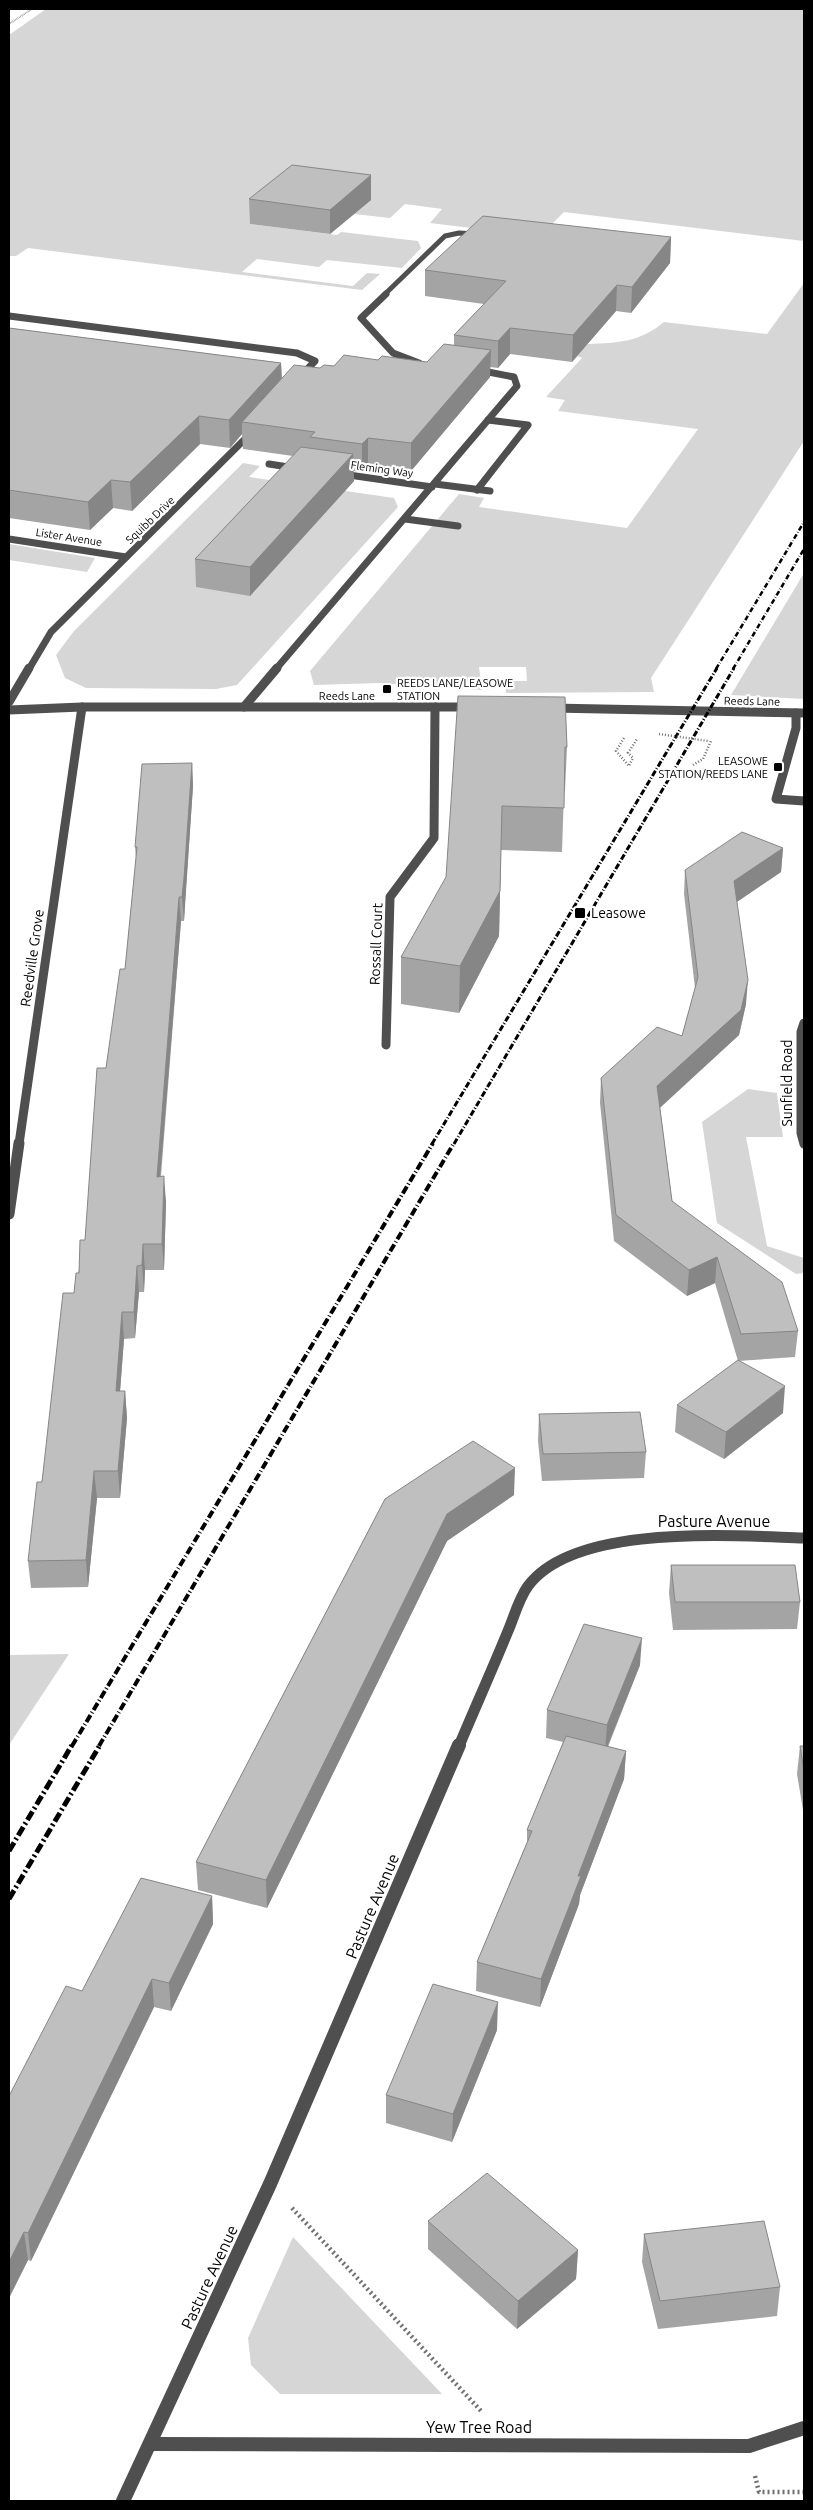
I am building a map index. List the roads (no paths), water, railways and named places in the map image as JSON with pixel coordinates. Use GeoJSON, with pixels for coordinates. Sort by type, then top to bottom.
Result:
{"type":"FeatureCollection","features":[{"type":"Feature","properties":{"kind":"street"},"geometry":{"type":"LineString","coordinates":[[422,363],[393,353],[361,318],[445,236],[459,233],[487,234]]}},
{"type":"Feature","properties":{"kind":"street"},"geometry":{"type":"LineString","coordinates":[[9,316],[278,349],[297,353],[315,361],[296,383]]}},
{"type":"Feature","properties":{"kind":"street"},"geometry":{"type":"LineString","coordinates":[[244,707],[517,386],[514,377],[466,369]]}},
{"type":"Feature","properties":{"kind":"street"},"geometry":{"type":"LineString","coordinates":[[477,490],[528,425],[488,420]]}},
{"type":"Feature","properties":{"kind":"street","name":"Squibb Drive"},"geometry":{"type":"LineString","coordinates":[[9,702],[51,632],[230,456],[256,427]]}},
{"type":"Feature","properties":{"kind":"street"},"geometry":{"type":"LineString","coordinates":[[269,464],[307,469]]}},
{"type":"Feature","properties":{"kind":"street","name":"Fleming Way"},"geometry":{"type":"LineString","coordinates":[[336,473],[490,491]]}},
{"type":"Feature","properties":{"kind":"street"},"geometry":{"type":"LineString","coordinates":[[405,519],[458,526]]}},
{"type":"Feature","properties":{"kind":"street","name":"Lister Avenue"},"geometry":{"type":"LineString","coordinates":[[9,539],[126,557]]}},
{"type":"Feature","properties":{"kind":"street","name":"Reeds Lane"},"geometry":{"type":"LineString","coordinates":[[9,710],[82,706],[482,707]]}},
{"type":"Feature","properties":{"kind":"street","name":"Reedville Grove"},"geometry":{"type":"LineString","coordinates":[[9,1214],[82,706]]}},
{"type":"Feature","properties":{"kind":"street","name":"Rossall Court"},"geometry":{"type":"LineString","coordinates":[[386,1046],[390,897],[434,838],[435,707]]}},
{"type":"Feature","properties":{"kind":"street","name":"Reeds Lane"},"geometry":{"type":"LineString","coordinates":[[539,708],[800,713]]}},
{"type":"Feature","properties":{"kind":"street"},"geometry":{"type":"LineString","coordinates":[[800,713],[776,799],[804,801]]}},
{"type":"Feature","properties":{"kind":"street","name":"Sunfield Road"},"geometry":{"type":"LineString","coordinates":[[804,1023],[801,1032],[801,1123],[804,1144]]}},
{"type":"Feature","properties":{"kind":"street","name":"Pasture Avenue"},"geometry":{"type":"LineString","coordinates":[[123,2501],[270,2184],[528,1586],[565,1557],[602,1547],[661,1536],[804,1538]]}},
{"type":"Feature","properties":{"kind":"street","name":"Yew Tree Road"},"geometry":{"type":"LineString","coordinates":[[150,2444],[749,2446],[804,2428]]}},
{"type":"Feature","properties":{"kind":"railway"},"geometry":{"type":"LineString","coordinates":[[716,669],[804,522]]}},
{"type":"Feature","properties":{"kind":"railway"},"geometry":{"type":"LineString","coordinates":[[733,669],[804,549]]}},
{"type":"Feature","properties":{"kind":"railway"},"geometry":{"type":"LineString","coordinates":[[432,1144],[717,668]]}},
{"type":"Feature","properties":{"kind":"railway"},"geometry":{"type":"LineString","coordinates":[[454,1144],[734,668]]}},
{"type":"Feature","properties":{"kind":"railway"},"geometry":{"type":"LineString","coordinates":[[72,1746],[433,1143]]}},
{"type":"Feature","properties":{"kind":"railway"},"geometry":{"type":"LineString","coordinates":[[99,1746],[454,1143]]}},
{"type":"Feature","properties":{"kind":"railway"},"geometry":{"type":"LineString","coordinates":[[9,1851],[72,1745]]}},
{"type":"Feature","properties":{"kind":"railway"},"geometry":{"type":"LineString","coordinates":[[9,1899],[100,1745]]}},
{"type":"Feature","properties":{"kind":"place","name":"REEDS LANE/LEASOWE STATION"},"geometry":{"type":"Point","coordinates":[387,689]}},
{"type":"Feature","properties":{"kind":"place","name":"LEASOWE STATION/REEDS LANE"},"geometry":{"type":"Point","coordinates":[778,767]}},
{"type":"Feature","properties":{"kind":"place","name":"Leasowe"},"geometry":{"type":"Point","coordinates":[580,913]}}]}
